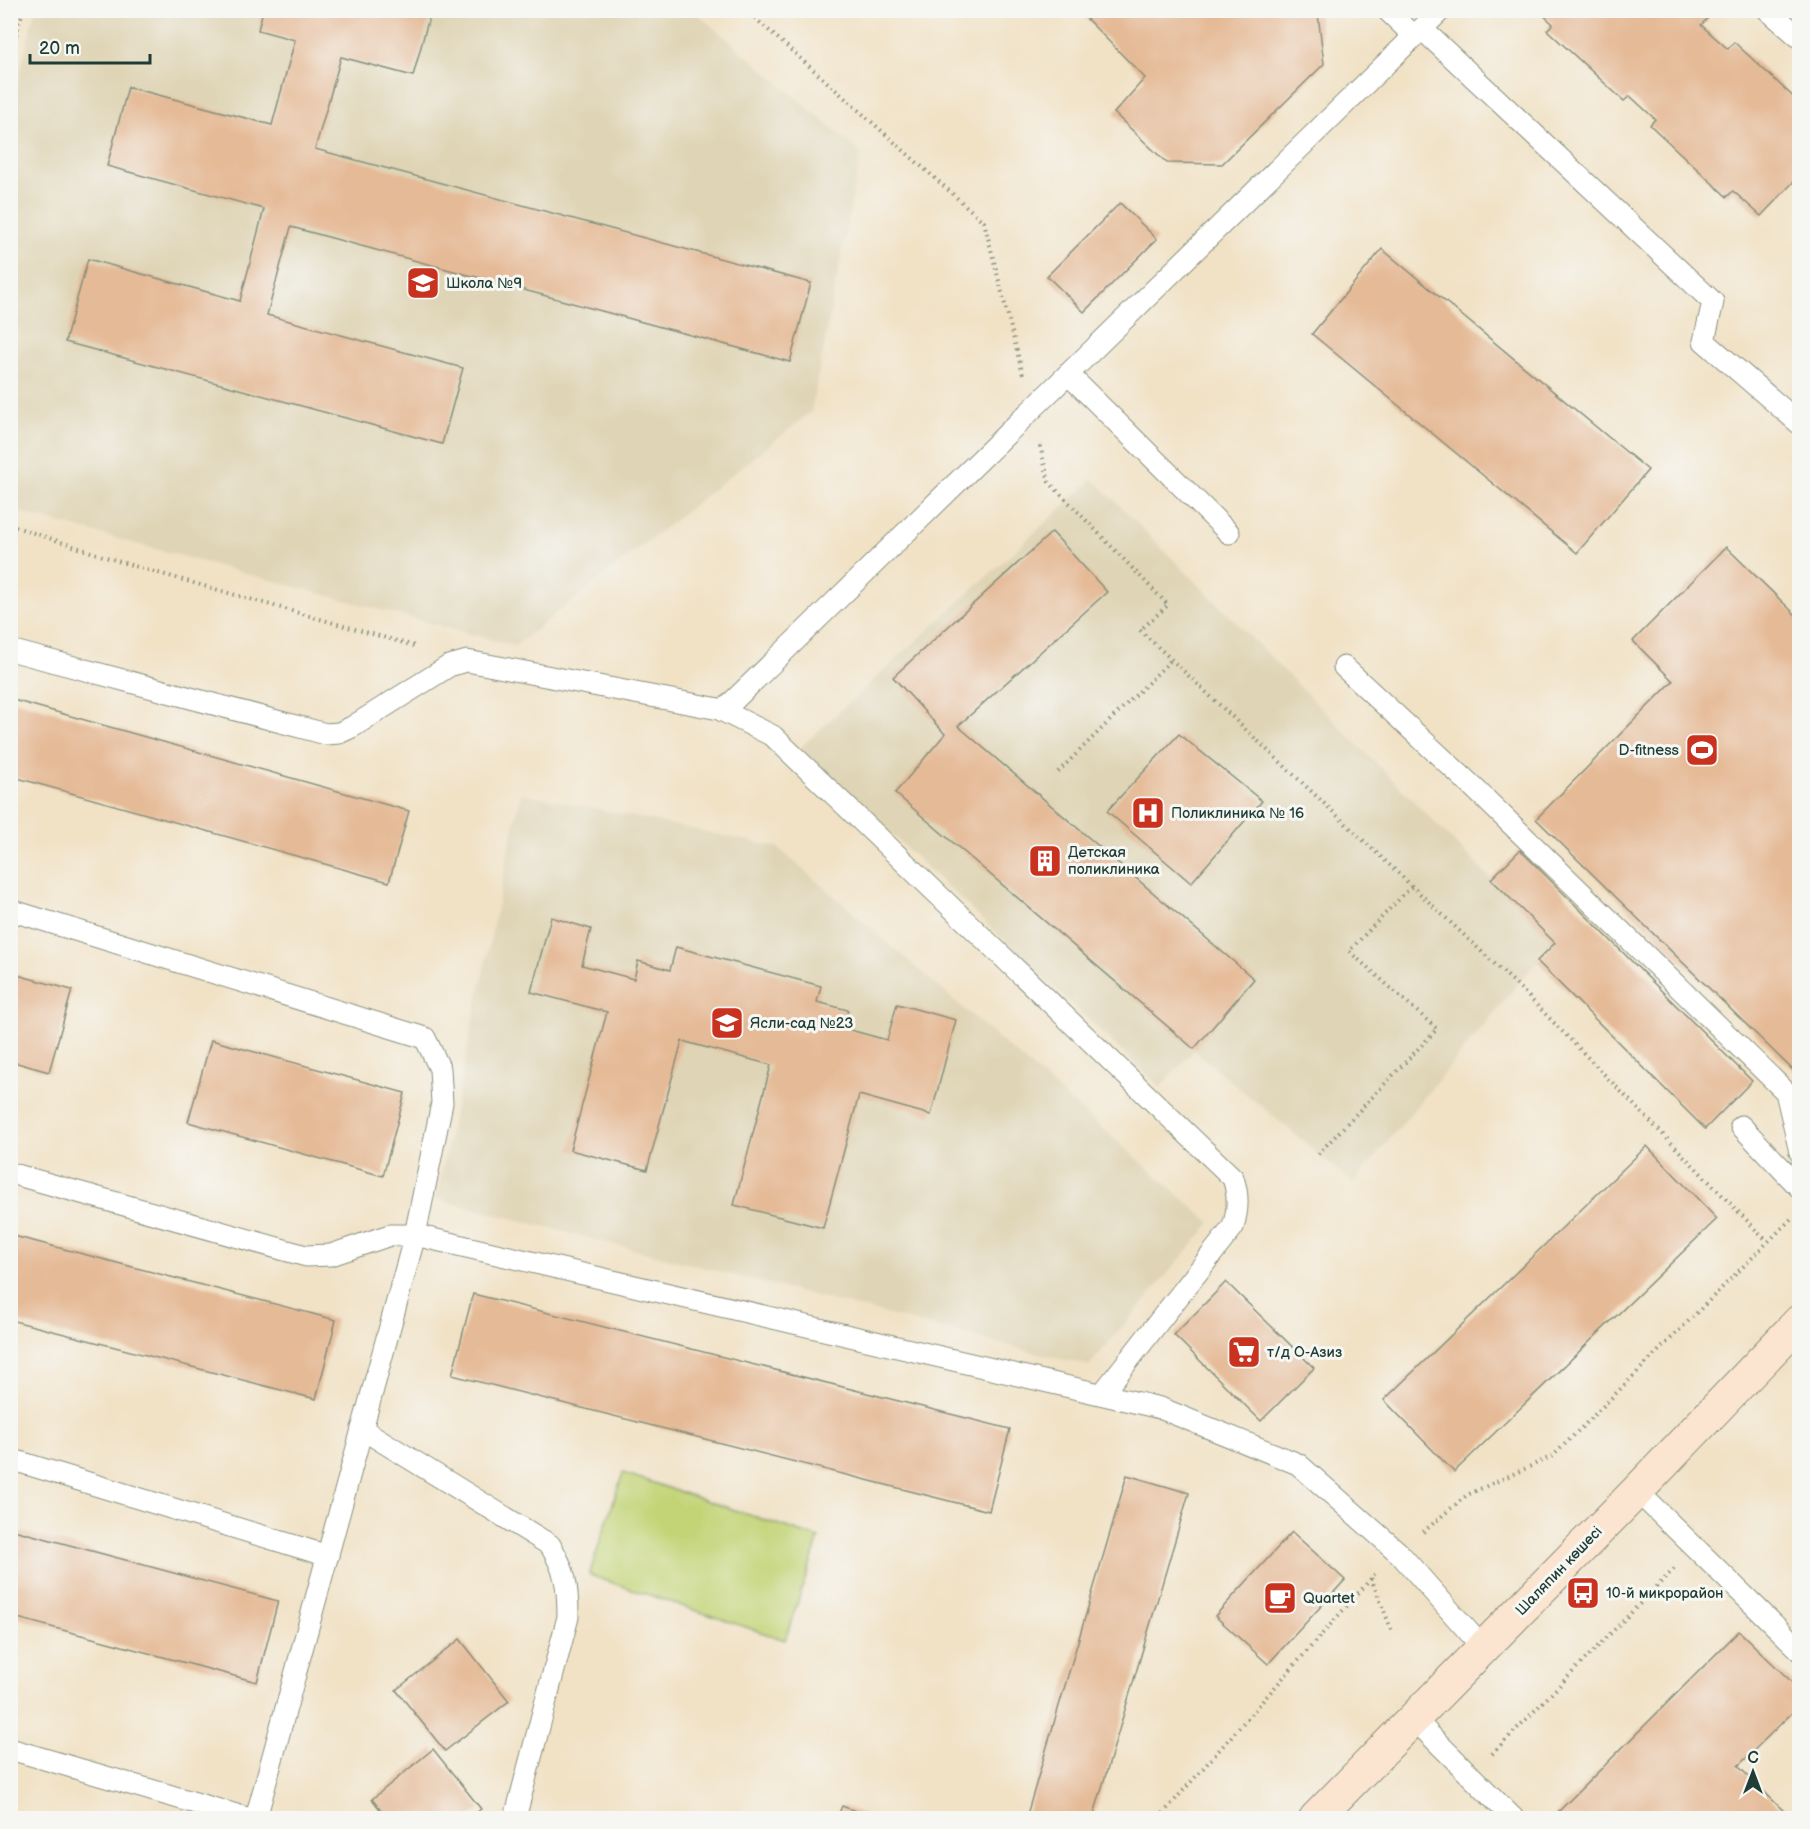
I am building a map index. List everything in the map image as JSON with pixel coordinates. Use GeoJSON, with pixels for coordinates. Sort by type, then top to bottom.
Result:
{"type":"FeatureCollection","features":[{"type":"Feature","properties":{"kind":"main road","name":"Шаляпин көшесі"},"geometry":{"type":"LineString","coordinates":[[1316,1818],[1637,1491],[1800,1321]]}},
{"type":"Feature","properties":{"kind":"lane"},"geometry":{"type":"LineString","coordinates":[[1387,10],[1418,33],[1713,303],[1704,341],[1800,424]]}},
{"type":"Feature","properties":{"kind":"lane"},"geometry":{"type":"LineString","coordinates":[[723,711],[1441,10]]}},
{"type":"Feature","properties":{"kind":"lane"},"geometry":{"type":"LineString","coordinates":[[1768,10],[1800,38]]}},
{"type":"Feature","properties":{"kind":"lane"},"geometry":{"type":"LineString","coordinates":[[1068,374],[1229,533]]}},
{"type":"Feature","properties":{"kind":"lane"},"geometry":{"type":"LineString","coordinates":[[10,650],[326,734],[339,733],[352,727],[449,666],[464,661],[723,711],[773,736],[1233,1178],[1237,1189],[1238,1207],[1233,1227],[1102,1394]]}},
{"type":"Feature","properties":{"kind":"lane"},"geometry":{"type":"LineString","coordinates":[[1344,667],[1470,784],[1786,1092],[1800,1152]]}},
{"type":"Feature","properties":{"kind":"lane"},"geometry":{"type":"LineString","coordinates":[[10,909],[425,1038],[440,1069],[442,1103],[415,1235],[256,1818]]}},
{"type":"Feature","properties":{"kind":"lane"},"geometry":{"type":"LineString","coordinates":[[1741,1126],[1800,1188]]}},
{"type":"Feature","properties":{"kind":"lane"},"geometry":{"type":"LineString","coordinates":[[10,1173],[306,1257],[331,1255],[390,1235],[415,1235],[1161,1408],[1298,1464],[1399,1553],[1483,1648]]}},
{"type":"Feature","properties":{"kind":"lane"},"geometry":{"type":"LineString","coordinates":[[362,1429],[550,1545],[562,1564],[568,1589],[568,1617],[515,1818]]}},
{"type":"Feature","properties":{"kind":"lane"},"geometry":{"type":"LineString","coordinates":[[10,1459],[328,1556]]}},
{"type":"Feature","properties":{"kind":"lane"},"geometry":{"type":"LineString","coordinates":[[1637,1491],[1800,1650]]}},
{"type":"Feature","properties":{"kind":"lane"},"geometry":{"type":"LineString","coordinates":[[1414,1719],[1513,1818]]}},
{"type":"Feature","properties":{"kind":"lane"},"geometry":{"type":"LineString","coordinates":[[10,1749],[247,1818]]}},
{"type":"Feature","properties":{"kind":"path"},"geometry":{"type":"LineString","coordinates":[[10,58],[23,10]]}},
{"type":"Feature","properties":{"kind":"path"},"geometry":{"type":"LineString","coordinates":[[746,10],[984,222],[1049,482],[1168,605],[1140,630],[1517,985],[1767,1241]]}},
{"type":"Feature","properties":{"kind":"path"},"geometry":{"type":"LineString","coordinates":[[10,525],[127,564],[464,661]]}},
{"type":"Feature","properties":{"kind":"path"},"geometry":{"type":"LineString","coordinates":[[1058,771],[1172,659]]}},
{"type":"Feature","properties":{"kind":"path"},"geometry":{"type":"LineString","coordinates":[[1318,1154],[1437,1029],[1349,951],[1412,886]]}},
{"type":"Feature","properties":{"kind":"path"},"geometry":{"type":"LineString","coordinates":[[1159,1818],[1371,1578],[1467,1495],[1553,1456],[1800,1210]]}},
{"type":"Feature","properties":{"kind":"path"},"geometry":{"type":"LineString","coordinates":[[1470,1775],[1695,1547]]}},
{"type":"Feature","properties":{"kind":"path"},"geometry":{"type":"LineString","coordinates":[[1371,1578],[1392,1631]]}},
{"type":"Feature","properties":{"kind":"shaded area","name":"Школа №9"},"geometry":{"type":"Polygon","coordinates":[[[35,11],[694,11],[861,153],[811,412],[515,646],[11,510],[11,109],[35,11]]]}},
{"type":"Feature","properties":{"kind":"shaded area","name":"Поликлиника № 16"},"geometry":{"type":"Polygon","coordinates":[[[1093,479],[1555,943],[1537,961],[1353,1183],[1194,1050],[1160,1087],[800,748],[1093,479]]]}},
{"type":"Feature","properties":{"kind":"shaded area","name":"Ясли-сад №23"},"geometry":{"type":"Polygon","coordinates":[[[521,793],[777,847],[1211,1223],[1089,1366],[436,1199],[521,793]]]}},
{"type":"Feature","properties":{"kind":"green space"},"geometry":{"type":"Polygon","coordinates":[[[623,1473],[819,1538],[785,1640],[589,1575],[623,1473]]]}},
{"type":"Feature","properties":{"kind":"building"},"geometry":{"type":"Polygon","coordinates":[[[263,10],[431,10],[413,76],[341,57],[315,149],[811,283],[790,362],[291,227],[267,315],[463,368],[442,444],[65,342],[88,259],[240,301],[264,209],[107,166],[128,87],[272,125],[295,40],[258,30],[263,10]]]}},
{"type":"Feature","properties":{"kind":"building"},"geometry":{"type":"Polygon","coordinates":[[[1078,10],[1314,10],[1318,14],[1324,64],[1222,164],[1167,163],[1114,113],[1145,78],[1078,10]]]}},
{"type":"Feature","properties":{"kind":"building"},"geometry":{"type":"Polygon","coordinates":[[[1538,10],[1700,10],[1708,18],[1701,25],[1728,49],[1734,42],[1800,103],[1800,175],[1761,216],[1733,191],[1727,197],[1650,125],[1655,119],[1630,96],[1624,101],[1547,30],[1553,24],[1538,10]]]}},
{"type":"Feature","properties":{"kind":"building"},"geometry":{"type":"Polygon","coordinates":[[[1120,203],[1157,239],[1084,312],[1047,276],[1120,203]]]}},
{"type":"Feature","properties":{"kind":"building"},"geometry":{"type":"Polygon","coordinates":[[[1382,249],[1648,470],[1577,553],[1312,334],[1382,249]]]}},
{"type":"Feature","properties":{"kind":"building","name":"Детская поликлиника"},"geometry":{"type":"Polygon","coordinates":[[[1052,532],[1107,592],[958,726],[1254,979],[1194,1049],[895,793],[945,734],[893,677],[1052,532]]]}},
{"type":"Feature","properties":{"kind":"building","name":"D-fitness"},"geometry":{"type":"Polygon","coordinates":[[[1726,547],[1800,619],[1800,1077],[1536,819],[1673,681],[1633,641],[1726,547]]]}},
{"type":"Feature","properties":{"kind":"building"},"geometry":{"type":"Polygon","coordinates":[[[10,699],[409,811],[389,882],[10,776],[10,699]]]}},
{"type":"Feature","properties":{"kind":"building"},"geometry":{"type":"Polygon","coordinates":[[[1179,734],[1262,801],[1191,883],[1107,811],[1179,734]]]}},
{"type":"Feature","properties":{"kind":"building"},"geometry":{"type":"Polygon","coordinates":[[[1520,850],[1752,1081],[1705,1129],[1537,961],[1555,943],[1491,879],[1520,850]]]}},
{"type":"Feature","properties":{"kind":"building"},"geometry":{"type":"Polygon","coordinates":[[[551,917],[591,929],[582,965],[634,979],[638,961],[670,970],[676,947],[821,986],[817,1002],[848,1010],[843,1028],[887,1040],[897,1004],[956,1020],[931,1115],[859,1095],[823,1228],[734,1205],[771,1065],[682,1041],[647,1170],[570,1150],[607,1012],[531,992],[551,917]]]}},
{"type":"Feature","properties":{"kind":"building"},"geometry":{"type":"Polygon","coordinates":[[[10,973],[72,990],[49,1072],[10,1061],[10,973]]]}},
{"type":"Feature","properties":{"kind":"building"},"geometry":{"type":"Polygon","coordinates":[[[211,1040],[405,1093],[383,1176],[188,1122],[211,1040]]]}},
{"type":"Feature","properties":{"kind":"building"},"geometry":{"type":"Polygon","coordinates":[[[1647,1146],[1717,1219],[1454,1472],[1384,1400],[1647,1146]]]}},
{"type":"Feature","properties":{"kind":"building"},"geometry":{"type":"Polygon","coordinates":[[[10,1235],[336,1320],[316,1399],[10,1320],[10,1235]]]}},
{"type":"Feature","properties":{"kind":"building","name":"т/д О-Азиз"},"geometry":{"type":"Polygon","coordinates":[[[1226,1282],[1314,1368],[1261,1421],[1174,1335],[1226,1282]]]}},
{"type":"Feature","properties":{"kind":"building"},"geometry":{"type":"Polygon","coordinates":[[[473,1294],[1010,1429],[989,1511],[452,1375],[473,1294]]]}},
{"type":"Feature","properties":{"kind":"building"},"geometry":{"type":"Polygon","coordinates":[[[1127,1475],[1189,1493],[1093,1818],[1026,1818],[1127,1475]]]}},
{"type":"Feature","properties":{"kind":"building"},"geometry":{"type":"Polygon","coordinates":[[[10,1529],[278,1601],[257,1682],[10,1616],[10,1529]]]}},
{"type":"Feature","properties":{"kind":"building","name":"Quartet"},"geometry":{"type":"Polygon","coordinates":[[[1292,1532],[1345,1580],[1268,1664],[1215,1616],[1292,1532]]]}},
{"type":"Feature","properties":{"kind":"building"},"geometry":{"type":"Polygon","coordinates":[[[1739,1631],[1800,1690],[1800,1705],[1738,1766],[1791,1818],[1552,1818],[1739,1631]]]}},
{"type":"Feature","properties":{"kind":"building"},"geometry":{"type":"Polygon","coordinates":[[[460,1639],[509,1701],[445,1751],[396,1690],[460,1639]]]}},
{"type":"Feature","properties":{"kind":"building"},"geometry":{"type":"Polygon","coordinates":[[[433,1749],[481,1809],[470,1818],[387,1818],[372,1799],[433,1749]]]}},
{"type":"Feature","properties":{"kind":"building"},"geometry":{"type":"Polygon","coordinates":[[[842,1806],[874,1818],[837,1818],[842,1806]]]}},
{"type":"Feature","properties":{"kind":"place","name":"Школа №9"},"geometry":{"type":"Point","coordinates":[423,283]}},
{"type":"Feature","properties":{"kind":"place","name":"D-fitness"},"geometry":{"type":"Point","coordinates":[1702,750]}},
{"type":"Feature","properties":{"kind":"place","name":"Поликлиника № 16"},"geometry":{"type":"Point","coordinates":[1148,813]}},
{"type":"Feature","properties":{"kind":"place","name":"Детская поликлиника"},"geometry":{"type":"Point","coordinates":[1045,861]}},
{"type":"Feature","properties":{"kind":"place","name":"Ясли-сад №23"},"geometry":{"type":"Point","coordinates":[727,1023]}},
{"type":"Feature","properties":{"kind":"place","name":"т/д О-Азиз"},"geometry":{"type":"Point","coordinates":[1244,1352]}},
{"type":"Feature","properties":{"kind":"place","name":"10-й микрорайон"},"geometry":{"type":"Point","coordinates":[1583,1593]}},
{"type":"Feature","properties":{"kind":"place","name":"Quartet"},"geometry":{"type":"Point","coordinates":[1280,1598]}}]}
